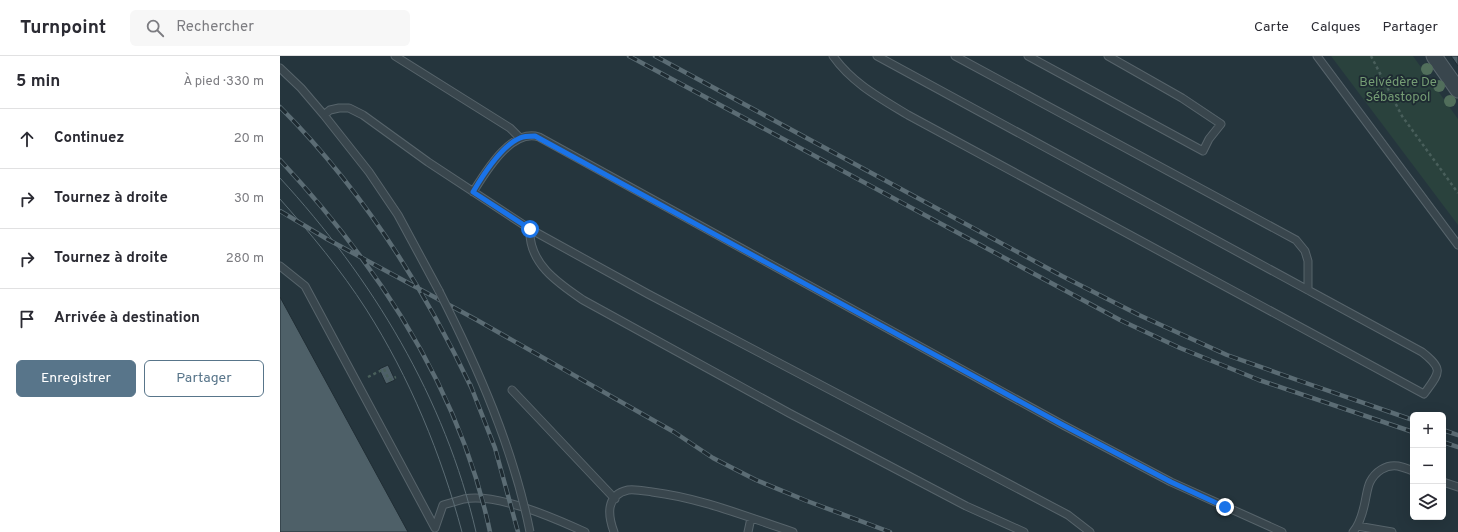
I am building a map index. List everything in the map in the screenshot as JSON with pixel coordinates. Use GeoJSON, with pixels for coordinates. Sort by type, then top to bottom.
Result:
{"type":"FeatureCollection","features":[{"type":"Feature","properties":{"kind":"street"},"geometry":{"type":"LineString","coordinates":[[1434,56],[1458,90]]}},
{"type":"Feature","properties":{"kind":"lane"},"geometry":{"type":"LineString","coordinates":[[395,56],[510,128],[520,138]]}},
{"type":"Feature","properties":{"kind":"lane"},"geometry":{"type":"LineString","coordinates":[[833,56],[838,64],[854,80],[908,115],[1424,394],[1438,374],[1438,367],[1422,352],[877,56]]}},
{"type":"Feature","properties":{"kind":"lane"},"geometry":{"type":"LineString","coordinates":[[955,56],[1296,240],[1305,250],[1308,261],[1308,290]]}},
{"type":"Feature","properties":{"kind":"lane"},"geometry":{"type":"LineString","coordinates":[[1028,56],[1203,151],[1209,139],[1221,124],[1182,98],[1108,56]]}},
{"type":"Feature","properties":{"kind":"lane"},"geometry":{"type":"LineString","coordinates":[[1317,56],[1458,245]]}},
{"type":"Feature","properties":{"kind":"lane"},"geometry":{"type":"LineString","coordinates":[[280,68],[301,88],[356,155],[384,193],[408,233],[439,291],[474,364],[501,430],[517,478],[530,532]]}},
{"type":"Feature","properties":{"kind":"lane"},"geometry":{"type":"LineString","coordinates":[[324,115],[330,110],[339,108],[349,108],[363,115],[428,162],[530,229],[648,294],[961,460],[1044,502],[1068,515],[1090,532]]}},
{"type":"Feature","properties":{"kind":"lane"},"geometry":{"type":"LineString","coordinates":[[473,192],[502,152],[520,138],[531,136],[539,137],[1063,425],[1171,482],[1282,532]]}},
{"type":"Feature","properties":{"kind":"lane"},"geometry":{"type":"LineString","coordinates":[[530,229],[532,246],[538,260],[546,272],[583,300],[796,417],[966,506],[1024,532]]}},
{"type":"Feature","properties":{"kind":"lane"},"geometry":{"type":"LineString","coordinates":[[280,266],[305,286],[435,528],[443,506],[465,499],[485,499],[515,505],[559,520],[585,532]]}},
{"type":"Feature","properties":{"kind":"lane"},"geometry":{"type":"LineString","coordinates":[[512,390],[615,498]]}},
{"type":"Feature","properties":{"kind":"lane"},"geometry":{"type":"LineString","coordinates":[[1353,532],[1357,526],[1365,504],[1369,483],[1379,471],[1390,466],[1397,466],[1410,470]]}},
{"type":"Feature","properties":{"kind":"lane"},"geometry":{"type":"LineString","coordinates":[[1446,483],[1458,487]]}},
{"type":"Feature","properties":{"kind":"lane"},"geometry":{"type":"LineString","coordinates":[[614,532],[609,511],[611,502],[619,494],[628,490],[664,494],[706,503],[793,532]]}},
{"type":"Feature","properties":{"kind":"lane"},"geometry":{"type":"LineString","coordinates":[[748,532],[751,518]]}},
{"type":"Feature","properties":{"kind":"lane"},"geometry":{"type":"LineString","coordinates":[[1357,526],[1392,532]]}},
{"type":"Feature","properties":{"kind":"path"},"geometry":{"type":"LineString","coordinates":[[1371,56],[1402,116],[1458,194]]}},
{"type":"Feature","properties":{"kind":"path"},"geometry":{"type":"LineString","coordinates":[[380,371],[384,369],[389,380],[396,377]]}},
{"type":"Feature","properties":{"kind":"green space","name":"Belvédère De Sébastopol"},"geometry":{"type":"Polygon","coordinates":[[[1331,56],[1413,56],[1458,119],[1458,225],[1331,56]]]}},
{"type":"Feature","properties":{"kind":"building"},"geometry":{"type":"Polygon","coordinates":[[[1451,56],[1458,56],[1458,66],[1451,56]]]}},
{"type":"Feature","properties":{"kind":"building"},"geometry":{"type":"Polygon","coordinates":[[[280,297],[408,532],[280,532],[280,297]]]}},
{"type":"Feature","properties":{"kind":"building"},"geometry":{"type":"Polygon","coordinates":[[[388,365],[395,380],[386,384],[379,369],[388,365]]]}},
{"type":"Feature","properties":{"kind":"tram line"},"geometry":{"type":"LineString","coordinates":[[280,178],[314,216],[345,257],[401,342],[425,387],[445,434],[462,482],[476,532]]}},
{"type":"Feature","properties":{"kind":"tram line"},"geometry":{"type":"LineString","coordinates":[[280,199],[336,266],[366,309],[397,362],[423,417],[434,445],[454,503],[462,532]]}},
{"type":"Feature","properties":{"kind":"railway"},"geometry":{"type":"LineString","coordinates":[[629,56],[1120,320],[1180,348],[1259,380],[1410,431]]}},
{"type":"Feature","properties":{"kind":"railway"},"geometry":{"type":"LineString","coordinates":[[655,56],[1062,276],[1139,315],[1227,355],[1410,419]]}},
{"type":"Feature","properties":{"kind":"railway"},"geometry":{"type":"LineString","coordinates":[[280,107],[337,171],[388,240],[433,313],[472,389]]}},
{"type":"Feature","properties":{"kind":"railway"},"geometry":{"type":"LineString","coordinates":[[280,160],[316,200],[350,242],[382,286],[410,332],[436,379],[458,428],[476,479],[490,532]]}},
{"type":"Feature","properties":{"kind":"railway"},"geometry":{"type":"LineString","coordinates":[[280,211],[327,239],[475,319],[674,432],[713,458],[756,480],[890,532]]}},
{"type":"Feature","properties":{"kind":"railway"},"geometry":{"type":"LineString","coordinates":[[470,384],[495,448],[518,532]]}},
{"type":"Feature","properties":{"kind":"railway"},"geometry":{"type":"LineString","coordinates":[[1446,431],[1458,435]]}},
{"type":"Feature","properties":{"kind":"railway"},"geometry":{"type":"LineString","coordinates":[[1446,443],[1458,447]]}},
{"type":"Feature","properties":{"kind":"route"},"geometry":{"type":"LineString","coordinates":[[530,229],[473,192],[502,152],[520,138],[535,136],[1063,425],[1171,482],[1225,507]]}}]}
